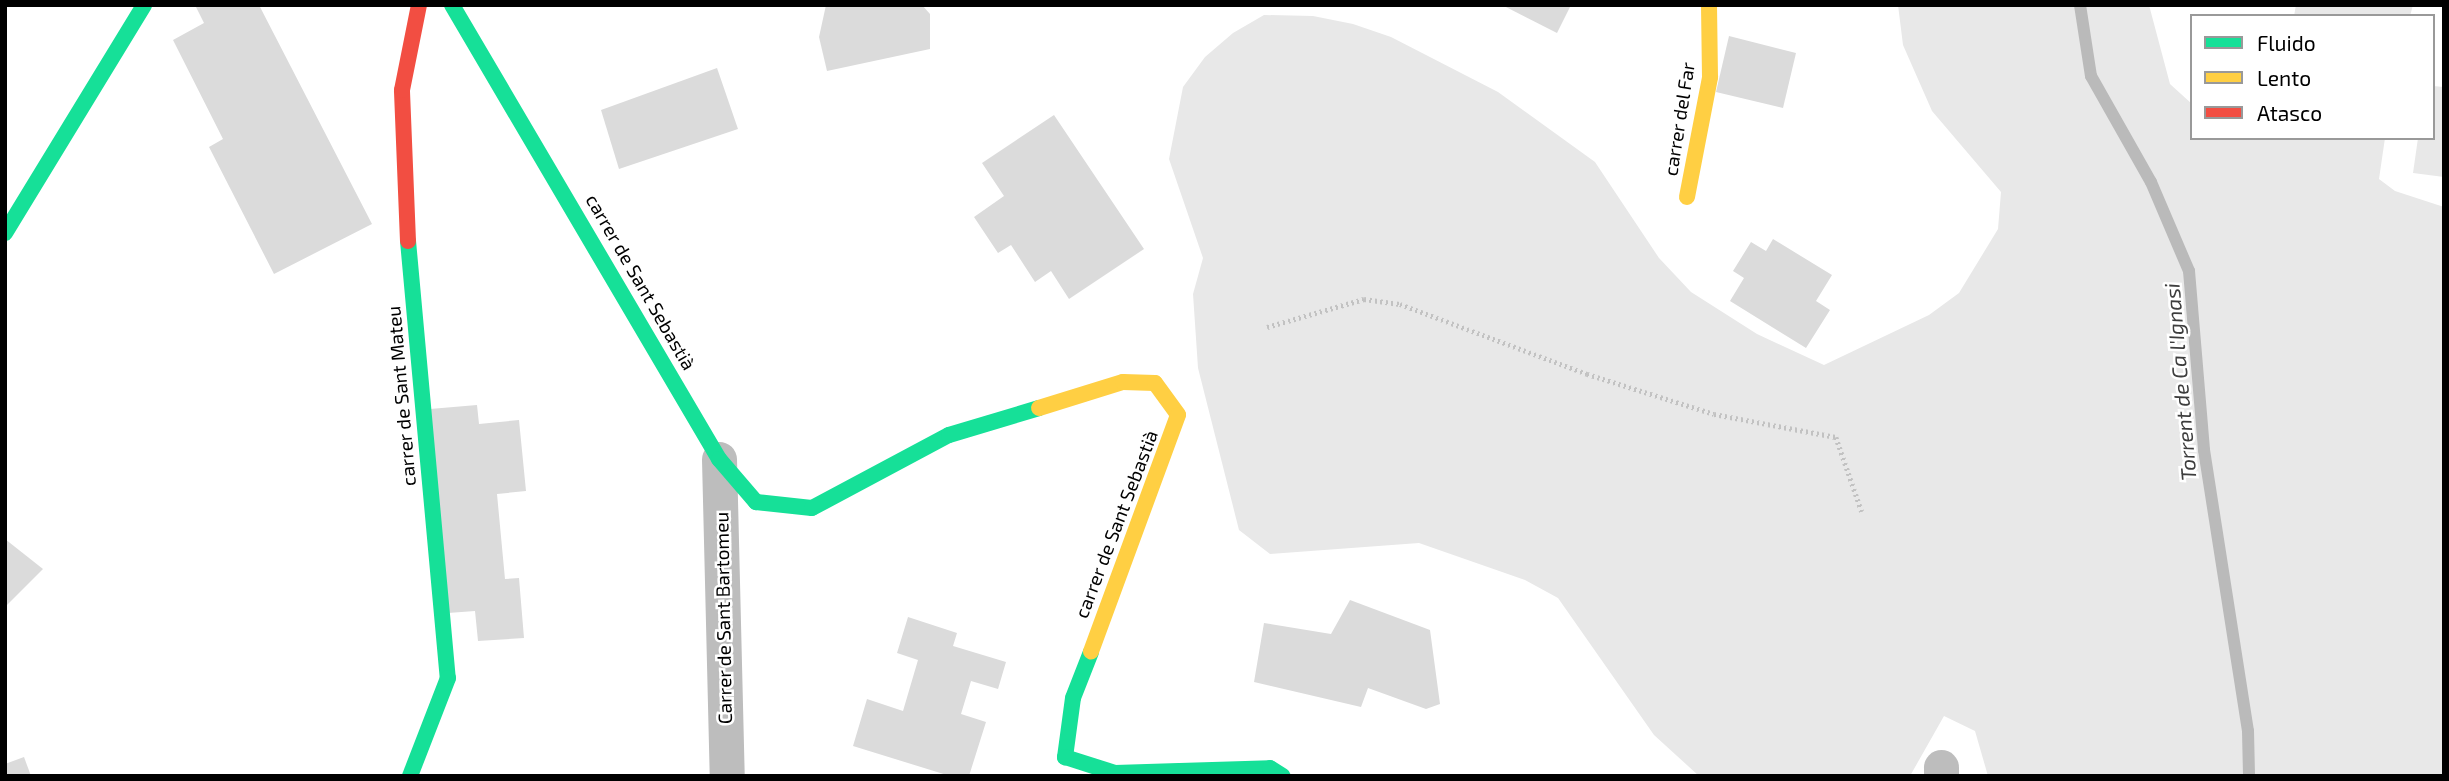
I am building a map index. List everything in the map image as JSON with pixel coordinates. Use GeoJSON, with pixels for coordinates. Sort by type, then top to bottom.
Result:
{"type":"FeatureCollection","features":[{"type":"Feature","properties":{"kind":"street"},"geometry":{"type":"LineString","coordinates":[[5,233],[144,5]]}},
{"type":"Feature","properties":{"kind":"street","name":"carrer de Sant Mateu"},"geometry":{"type":"LineString","coordinates":[[410,776],[448,678],[402,179],[402,90],[419,5]]}},
{"type":"Feature","properties":{"kind":"street","name":"carrer de Sant Sebastià"},"geometry":{"type":"LineString","coordinates":[[452,5],[719,460],[756,502],[812,508],[949,435],[1124,382],[1155,383],[1165,390],[1178,415],[1173,437],[1073,698],[1060,766],[1115,773],[1270,768],[1283,776]]}},
{"type":"Feature","properties":{"kind":"street","name":"carrer del Far"},"geometry":{"type":"LineString","coordinates":[[1688,197],[1710,77],[1709,5]]}},
{"type":"Feature","properties":{"kind":"street","name":"Carrer de Sant Bartomeu"},"geometry":{"type":"LineString","coordinates":[[719,460],[727,776]]}},
{"type":"Feature","properties":{"kind":"path"},"geometry":{"type":"LineString","coordinates":[[1267,327],[1364,299],[1400,304],[1587,374],[1714,414],[1836,437],[1862,512]]}},
{"type":"Feature","properties":{"kind":"shaded area"},"geometry":{"type":"Polygon","coordinates":[[[1898,5],[2149,5],[2170,84],[2190,102],[2190,140],[2385,140],[2379,179],[2395,191],[2444,207],[2444,776],[1988,776],[1975,731],[1944,716],[1910,776],[1699,776],[1654,735],[1558,598],[1525,580],[1419,543],[1270,554],[1239,530],[1198,368],[1193,294],[1203,258],[1169,159],[1183,87],[1205,57],[1233,33],[1264,15],[1313,16],[1353,24],[1391,37],[1498,92],[1595,162],[1659,258],[1691,292],[1757,334],[1824,365],[1929,315],[1959,293],[1998,229],[2001,192],[1932,111],[1903,45],[1898,5]]]}},
{"type":"Feature","properties":{"kind":"shaded area"},"geometry":{"type":"Polygon","coordinates":[[[2296,5],[2413,5],[2411,14],[2294,14],[2296,5]]]}},
{"type":"Feature","properties":{"kind":"shaded area"},"geometry":{"type":"Polygon","coordinates":[[[2435,86],[2444,87],[2444,177],[2413,173],[2418,140],[2435,140],[2435,86]]]}},
{"type":"Feature","properties":{"kind":"building"},"geometry":{"type":"Polygon","coordinates":[[[195,5],[259,5],[372,224],[274,274],[209,147],[223,139],[173,40],[204,23],[195,5]]]}},
{"type":"Feature","properties":{"kind":"building"},"geometry":{"type":"Polygon","coordinates":[[[826,5],[922,5],[930,14],[930,49],[827,71],[819,37],[826,5]]]}},
{"type":"Feature","properties":{"kind":"building"},"geometry":{"type":"Polygon","coordinates":[[[1502,5],[1571,5],[1557,33],[1502,5]]]}},
{"type":"Feature","properties":{"kind":"building"},"geometry":{"type":"Polygon","coordinates":[[[1729,36],[1796,53],[1783,108],[1716,92],[1729,36]]]}},
{"type":"Feature","properties":{"kind":"building"},"geometry":{"type":"Polygon","coordinates":[[[717,68],[738,129],[619,169],[601,110],[717,68]]]}},
{"type":"Feature","properties":{"kind":"building"},"geometry":{"type":"Polygon","coordinates":[[[1054,115],[1144,249],[1069,299],[1051,271],[1035,282],[1011,245],[998,253],[974,217],[1004,196],[982,163],[1054,115]]]}},
{"type":"Feature","properties":{"kind":"building"},"geometry":{"type":"Polygon","coordinates":[[[1773,239],[1832,275],[1816,301],[1830,310],[1806,348],[1730,301],[1744,278],[1733,271],[1751,242],[1766,251],[1773,239]]]}},
{"type":"Feature","properties":{"kind":"building"},"geometry":{"type":"Polygon","coordinates":[[[477,405],[479,424],[519,420],[526,491],[497,494],[505,579],[519,578],[524,638],[478,641],[475,611],[448,613],[430,409],[477,405]]]}},
{"type":"Feature","properties":{"kind":"building"},"geometry":{"type":"Polygon","coordinates":[[[5,539],[43,569],[5,607],[5,539]]]}},
{"type":"Feature","properties":{"kind":"building"},"geometry":{"type":"Polygon","coordinates":[[[1350,600],[1430,630],[1440,704],[1426,709],[1368,688],[1361,707],[1254,682],[1264,623],[1331,634],[1350,600]]]}},
{"type":"Feature","properties":{"kind":"building"},"geometry":{"type":"Polygon","coordinates":[[[908,617],[957,633],[953,646],[1006,662],[998,689],[971,681],[961,714],[986,722],[969,776],[950,776],[853,746],[867,699],[903,711],[918,660],[897,653],[908,617]]]}},
{"type":"Feature","properties":{"kind":"building"},"geometry":{"type":"Polygon","coordinates":[[[24,757],[31,776],[5,776],[5,764],[24,757]]]}},
{"type":"Feature","properties":{"kind":"waterway","name":"Torrent de Ca l'Ignasi"},"geometry":{"type":"LineString","coordinates":[[2080,5],[2091,76],[2151,182],[2189,271],[2204,450],[2248,731],[2249,776]]}},
{"type":"Feature","properties":{"kind":"traffic: fast"},"geometry":{"type":"LineString","coordinates":[[5,233],[144,5]]}},
{"type":"Feature","properties":{"kind":"traffic: fast"},"geometry":{"type":"LineString","coordinates":[[452,5],[719,459],[756,502],[812,508],[949,435],[1039,408]]}},
{"type":"Feature","properties":{"kind":"traffic: fast"},"geometry":{"type":"LineString","coordinates":[[408,241],[448,678],[410,776]]}},
{"type":"Feature","properties":{"kind":"traffic: fast"},"geometry":{"type":"LineString","coordinates":[[1091,652],[1073,698],[1065,757],[1115,773],[1270,768],[1283,776]]}},
{"type":"Feature","properties":{"kind":"traffic: slow"},"geometry":{"type":"LineString","coordinates":[[1687,197],[1710,77],[1709,5]]}},
{"type":"Feature","properties":{"kind":"traffic: slow"},"geometry":{"type":"LineString","coordinates":[[1039,408],[1123,382],[1155,383],[1178,415],[1091,652]]}},
{"type":"Feature","properties":{"kind":"traffic: jam"},"geometry":{"type":"LineString","coordinates":[[408,241],[402,90],[419,5]]}}]}
